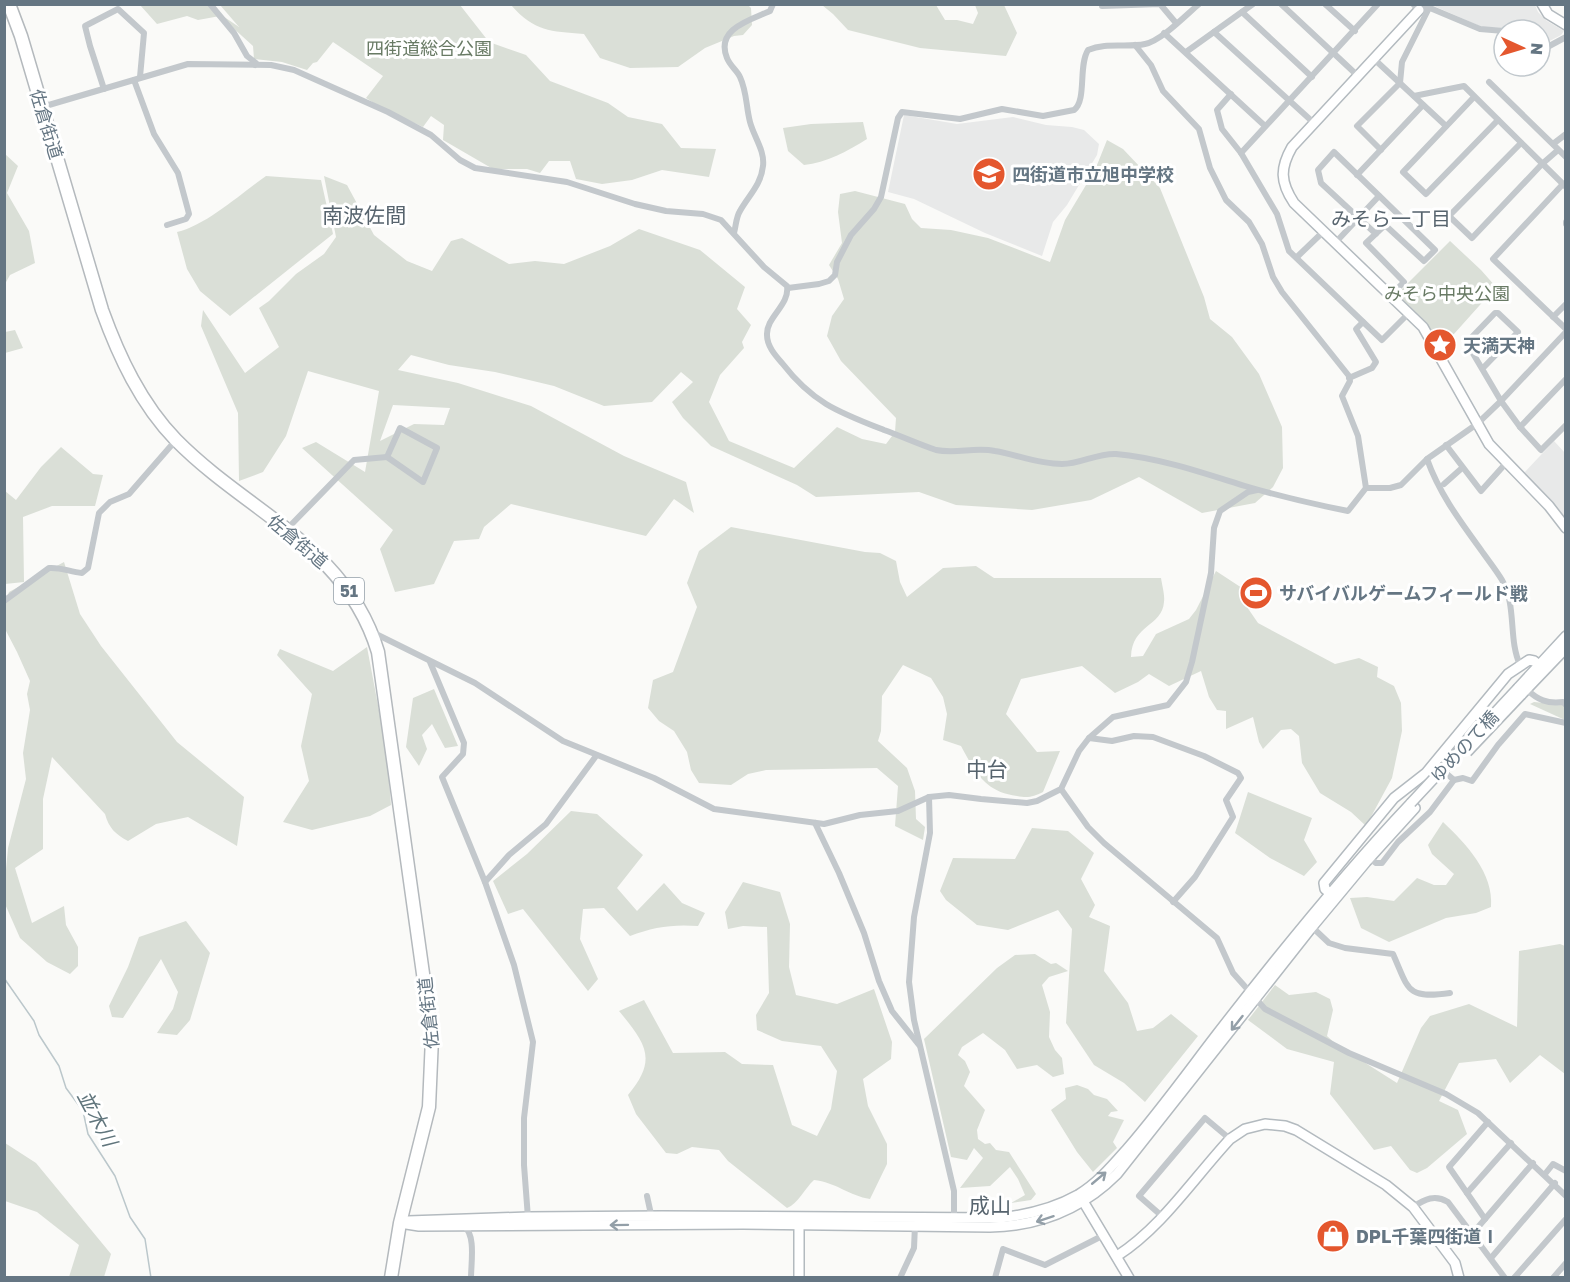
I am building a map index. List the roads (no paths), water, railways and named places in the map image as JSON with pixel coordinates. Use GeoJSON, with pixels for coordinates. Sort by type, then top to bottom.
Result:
{"type":"FeatureCollection","features":[{"type":"Feature","properties":{"kind":"highway","name":"佐倉街道"},"geometry":{"type":"LineString","coordinates":[[9,4],[21,36],[112,339],[143,398],[176,440],[214,475],[314,552],[342,581],[359,606],[372,632],[378,652],[432,1038],[429,1107],[400,1223],[391,1278]]}},
{"type":"Feature","properties":{"kind":"street"},"geometry":{"type":"LineString","coordinates":[[210,4],[234,33],[247,56],[256,63],[255,65]]}},
{"type":"Feature","properties":{"kind":"street"},"geometry":{"type":"LineString","coordinates":[[734,233],[739,212],[756,190],[763,157],[750,122],[739,74],[728,61],[724,49],[729,33],[735,26],[770,11],[773,4]]}},
{"type":"Feature","properties":{"kind":"street"},"geometry":{"type":"LineString","coordinates":[[1102,4],[1102,6],[1160,4],[1176,23]]}},
{"type":"Feature","properties":{"kind":"street"},"geometry":{"type":"LineString","coordinates":[[788,288],[819,284],[829,281],[835,275],[837,262],[851,235],[874,209],[881,197],[898,118],[902,112],[960,119],[1002,109],[1047,116],[1074,110],[1080,104],[1083,65],[1088,50],[1096,47],[1150,42],[1199,4]]}},
{"type":"Feature","properties":{"kind":"street"},"geometry":{"type":"LineString","coordinates":[[1186,52],[1253,4]]}},
{"type":"Feature","properties":{"kind":"street"},"geometry":{"type":"LineString","coordinates":[[1281,4],[1358,76]]}},
{"type":"Feature","properties":{"kind":"street"},"geometry":{"type":"LineString","coordinates":[[1325,4],[1355,31]]}},
{"type":"Feature","properties":{"kind":"street"},"geometry":{"type":"LineString","coordinates":[[1241,153],[1378,4]]}},
{"type":"Feature","properties":{"kind":"street"},"geometry":{"type":"LineString","coordinates":[[1542,4],[1548,14],[1566,26]]}},
{"type":"Feature","properties":{"kind":"street"},"geometry":{"type":"LineString","coordinates":[[1381,150],[1357,126],[1400,83],[1402,62],[1431,6]]}},
{"type":"Feature","properties":{"kind":"street"},"geometry":{"type":"LineString","coordinates":[[1492,30],[1480,29],[1431,6],[1416,7],[1374,59],[1292,147],[1284,161],[1283,175],[1288,193],[1294,203],[1325,230],[1423,327],[1489,444],[1549,506],[1566,528]]}},
{"type":"Feature","properties":{"kind":"street"},"geometry":{"type":"LineString","coordinates":[[104,89],[85,26],[118,9],[144,33],[137,78],[154,135],[178,173],[189,214],[186,219],[167,225]]}},
{"type":"Feature","properties":{"kind":"street"},"geometry":{"type":"LineString","coordinates":[[1242,12],[1312,77]]}},
{"type":"Feature","properties":{"kind":"street"},"geometry":{"type":"LineString","coordinates":[[1215,32],[1314,123]]}},
{"type":"Feature","properties":{"kind":"street"},"geometry":{"type":"LineString","coordinates":[[1164,33],[1265,126]]}},
{"type":"Feature","properties":{"kind":"street"},"geometry":{"type":"LineString","coordinates":[[1552,45],[1566,37]]}},
{"type":"Feature","properties":{"kind":"street"},"geometry":{"type":"LineString","coordinates":[[42,107],[188,64],[271,65],[294,70],[388,112],[430,135],[460,160],[475,168],[567,182],[635,204],[666,211],[703,214],[721,220],[764,267],[784,282],[788,288],[787,295],[768,327],[768,344],[800,385],[823,404],[840,413],[919,444],[946,452],[990,450],[1039,463],[1061,465],[1114,454],[1176,466],[1348,511],[1366,488],[1358,436],[1342,396],[1350,381],[1349,378],[1282,292],[1262,244],[1249,222],[1226,200],[1210,168],[1199,129],[1163,91],[1151,65],[1135,45]]}},
{"type":"Feature","properties":{"kind":"street"},"geometry":{"type":"LineString","coordinates":[[1374,59],[1446,126]]}},
{"type":"Feature","properties":{"kind":"street"},"geometry":{"type":"LineString","coordinates":[[1489,82],[1566,157]]}},
{"type":"Feature","properties":{"kind":"street"},"geometry":{"type":"LineString","coordinates":[[1366,488],[1390,488],[1401,485],[1426,459],[1477,424],[1566,330],[1493,259],[1564,186],[1464,86],[1414,96]]}},
{"type":"Feature","properties":{"kind":"street"},"geometry":{"type":"LineString","coordinates":[[1231,94],[1216,110],[1222,129],[1241,153],[1277,214],[1289,251],[1382,340],[1409,313]]}},
{"type":"Feature","properties":{"kind":"street"},"geometry":{"type":"LineString","coordinates":[[1474,97],[1403,172],[1426,194],[1498,120]]}},
{"type":"Feature","properties":{"kind":"street"},"geometry":{"type":"LineString","coordinates":[[1357,175],[1423,105]]}},
{"type":"Feature","properties":{"kind":"street"},"geometry":{"type":"LineString","coordinates":[[1521,143],[1449,216],[1472,238],[1542,164],[1566,134]]}},
{"type":"Feature","properties":{"kind":"street"},"geometry":{"type":"LineString","coordinates":[[1376,234],[1321,183],[1318,170],[1334,152],[1436,250],[1424,261],[1385,225],[1376,234],[1366,243],[1404,282],[1391,295]]}},
{"type":"Feature","properties":{"kind":"street"},"geometry":{"type":"LineString","coordinates":[[1336,242],[1379,196]]}},
{"type":"Feature","properties":{"kind":"street"},"geometry":{"type":"LineString","coordinates":[[1297,257],[1325,230]]}},
{"type":"Feature","properties":{"kind":"street"},"geometry":{"type":"LineString","coordinates":[[1553,317],[1566,303]]}},
{"type":"Feature","properties":{"kind":"street"},"geometry":{"type":"LineString","coordinates":[[1483,368],[1518,332],[1497,313],[1468,343],[1501,401],[1541,450],[1566,425]]}},
{"type":"Feature","properties":{"kind":"street"},"geometry":{"type":"LineString","coordinates":[[1349,378],[1372,368],[1376,362],[1356,329],[1363,322]]}},
{"type":"Feature","properties":{"kind":"street"},"geometry":{"type":"LineString","coordinates":[[1520,427],[1566,380]]}},
{"type":"Feature","properties":{"kind":"street"},"geometry":{"type":"LineString","coordinates":[[286,529],[354,460],[387,457],[423,482],[437,448],[400,429],[387,457]]}},
{"type":"Feature","properties":{"kind":"street"},"geometry":{"type":"LineString","coordinates":[[4,601],[49,568],[58,567],[82,573],[88,568],[99,513],[110,502],[129,494],[176,440]]}},
{"type":"Feature","properties":{"kind":"street"},"geometry":{"type":"LineString","coordinates":[[1446,445],[1480,491],[1508,462]]}},
{"type":"Feature","properties":{"kind":"street"},"geometry":{"type":"LineString","coordinates":[[1426,459],[1435,482],[1449,505],[1503,581],[1509,597],[1516,655],[1520,665]]}},
{"type":"Feature","properties":{"kind":"street"},"geometry":{"type":"LineString","coordinates":[[1444,484],[1462,468]]}},
{"type":"Feature","properties":{"kind":"street"},"geometry":{"type":"LineString","coordinates":[[372,632],[475,683],[563,741],[654,778],[714,809],[824,824],[860,815],[898,811],[929,797],[948,795],[1027,803],[1049,797],[1061,789],[1079,751],[1089,738],[1113,717],[1168,705],[1186,682],[1211,573],[1214,528],[1220,511],[1248,492],[1258,489]]}},
{"type":"Feature","properties":{"kind":"street"},"geometry":{"type":"LineString","coordinates":[[1521,691],[1539,665],[1566,636]]}},
{"type":"Feature","properties":{"kind":"street"},"geometry":{"type":"LineString","coordinates":[[1521,691],[1566,648]]}},
{"type":"Feature","properties":{"kind":"street"},"geometry":{"type":"LineString","coordinates":[[1330,893],[1325,890],[1324,883],[1394,798],[1421,777],[1434,763],[1508,674],[1529,660],[1539,665]]}},
{"type":"Feature","properties":{"kind":"street"},"geometry":{"type":"LineString","coordinates":[[430,662],[464,743],[463,754],[442,777],[485,882],[514,965],[533,1042],[524,1118],[528,1217],[530,1221],[541,1226]]}},
{"type":"Feature","properties":{"kind":"street"},"geometry":{"type":"LineString","coordinates":[[1521,691],[1541,701],[1552,704],[1563,702],[1566,705]]}},
{"type":"Feature","properties":{"kind":"street","name":"ゆめのて橋"},"geometry":{"type":"LineString","coordinates":[[1413,806],[1521,691]]}},
{"type":"Feature","properties":{"kind":"street"},"geometry":{"type":"LineString","coordinates":[[1369,858],[1376,863],[1382,863],[1398,842],[1430,812],[1454,780],[1463,778],[1472,781],[1498,745],[1525,714],[1566,723]]}},
{"type":"Feature","properties":{"kind":"street"},"geometry":{"type":"LineString","coordinates":[[1089,738],[1112,741],[1134,736],[1153,737],[1204,756],[1238,773],[1241,778],[1226,800],[1233,817],[1195,877],[1173,902]]}},
{"type":"Feature","properties":{"kind":"street"},"geometry":{"type":"LineString","coordinates":[[485,882],[509,855],[546,824],[596,756]]}},
{"type":"Feature","properties":{"kind":"street"},"geometry":{"type":"LineString","coordinates":[[1434,763],[1454,780]]}},
{"type":"Feature","properties":{"kind":"street"},"geometry":{"type":"LineString","coordinates":[[1061,789],[1088,827],[1217,938],[1233,973],[1253,996],[1274,1014],[1349,1053],[1446,1094],[1478,1113],[1555,1183],[1566,1196]]}},
{"type":"Feature","properties":{"kind":"street"},"geometry":{"type":"LineString","coordinates":[[929,797],[930,833],[914,917],[909,982],[914,1020],[954,1191],[953,1218],[955,1223],[962,1226]]}},
{"type":"Feature","properties":{"kind":"street"},"geometry":{"type":"LineString","coordinates":[[400,1223],[417,1220],[651,1216],[915,1226],[1006,1226],[1035,1222],[1058,1214],[1081,1198],[1109,1170],[1413,806]]}},
{"type":"Feature","properties":{"kind":"street"},"geometry":{"type":"LineString","coordinates":[[1253,996],[1330,893],[1413,806]]}},
{"type":"Feature","properties":{"kind":"street"},"geometry":{"type":"LineString","coordinates":[[815,823],[864,933],[879,981],[892,1011],[921,1048]]}},
{"type":"Feature","properties":{"kind":"street"},"geometry":{"type":"LineString","coordinates":[[1312,927],[1329,943],[1345,948],[1393,954],[1411,991],[1430,996],[1450,993]]}},
{"type":"Feature","properties":{"kind":"street"},"geometry":{"type":"LineString","coordinates":[[1163,1217],[1139,1196],[1205,1118],[1230,1139]]}},
{"type":"Feature","properties":{"kind":"street"},"geometry":{"type":"LineString","coordinates":[[1485,1219],[1449,1167],[1488,1122]]}},
{"type":"Feature","properties":{"kind":"street"},"geometry":{"type":"LineString","coordinates":[[1117,1256],[1135,1244],[1163,1217],[1230,1139],[1255,1125],[1274,1124],[1296,1130],[1386,1185],[1413,1207],[1455,1263],[1459,1278]]}},
{"type":"Feature","properties":{"kind":"street"},"geometry":{"type":"LineString","coordinates":[[1467,1193],[1511,1143]]}},
{"type":"Feature","properties":{"kind":"street"},"geometry":{"type":"LineString","coordinates":[[1473,1233],[1533,1163]]}},
{"type":"Feature","properties":{"kind":"street"},"geometry":{"type":"LineString","coordinates":[[1545,1174],[1553,1164],[1566,1171]]}},
{"type":"Feature","properties":{"kind":"street"},"geometry":{"type":"LineString","coordinates":[[1491,1258],[1555,1183]]}},
{"type":"Feature","properties":{"kind":"street"},"geometry":{"type":"LineString","coordinates":[[647,1196],[652,1219],[663,1224]]}},
{"type":"Feature","properties":{"kind":"street"},"geometry":{"type":"LineString","coordinates":[[400,1223],[418,1226],[541,1226],[1017,1216],[1081,1198]]}},
{"type":"Feature","properties":{"kind":"street"},"geometry":{"type":"LineString","coordinates":[[1081,1198],[1129,1278]]}},
{"type":"Feature","properties":{"kind":"street"},"geometry":{"type":"LineString","coordinates":[[1413,1207],[1424,1200],[1442,1198],[1454,1207],[1504,1278]]}},
{"type":"Feature","properties":{"kind":"street"},"geometry":{"type":"LineString","coordinates":[[1514,1278],[1566,1219]]}},
{"type":"Feature","properties":{"kind":"street"},"geometry":{"type":"LineString","coordinates":[[799,1220],[799,1278]]}},
{"type":"Feature","properties":{"kind":"street"},"geometry":{"type":"LineString","coordinates":[[463,1226],[469,1231],[471,1240],[471,1278]]}},
{"type":"Feature","properties":{"kind":"street"},"geometry":{"type":"LineString","coordinates":[[471,1240],[473,1232],[482,1226]]}},
{"type":"Feature","properties":{"kind":"street"},"geometry":{"type":"LineString","coordinates":[[900,1278],[914,1248],[915,1226]]}},
{"type":"Feature","properties":{"kind":"street"},"geometry":{"type":"LineString","coordinates":[[995,1278],[1003,1250],[1045,1265],[1104,1235]]}},
{"type":"Feature","properties":{"kind":"street"},"geometry":{"type":"LineString","coordinates":[[1554,1278],[1566,1263]]}},
{"type":"Feature","properties":{"kind":"waterway","name":"並木川"},"geometry":{"type":"LineString","coordinates":[[4,978],[34,1021],[39,1035],[59,1066],[66,1088],[83,1111],[88,1134],[115,1176],[130,1217],[145,1239],[151,1278]]}},
{"type":"Feature","properties":{"kind":"place","name":"四街道市立旭中学校"},"geometry":{"type":"Point","coordinates":[989,174]}},
{"type":"Feature","properties":{"kind":"place","name":"天満天神"},"geometry":{"type":"Point","coordinates":[1440,345]}},
{"type":"Feature","properties":{"kind":"place","name":"サバイバルゲームフィールド戦"},"geometry":{"type":"Point","coordinates":[1256,593]}},
{"type":"Feature","properties":{"kind":"place","name":"DPL千葉四街道Ⅰ"},"geometry":{"type":"Point","coordinates":[1333,1236]}},
{"type":"Feature","properties":{"kind":"district","name":"南波佐間"},"geometry":{"type":"Point","coordinates":[364,215]}},
{"type":"Feature","properties":{"kind":"district","name":"みそら一丁目"},"geometry":{"type":"Point","coordinates":[1391,218]}},
{"type":"Feature","properties":{"kind":"district","name":"中台"},"geometry":{"type":"Point","coordinates":[987,769]}},
{"type":"Feature","properties":{"kind":"district","name":"成山"},"geometry":{"type":"Point","coordinates":[990,1205]}},
{"type":"Feature","properties":{"kind":"park label","name":"四街道総合公園"},"geometry":{"type":"Point","coordinates":[429,48]}},
{"type":"Feature","properties":{"kind":"park label","name":"みそら中央公園"},"geometry":{"type":"Point","coordinates":[1447,293]}}]}
